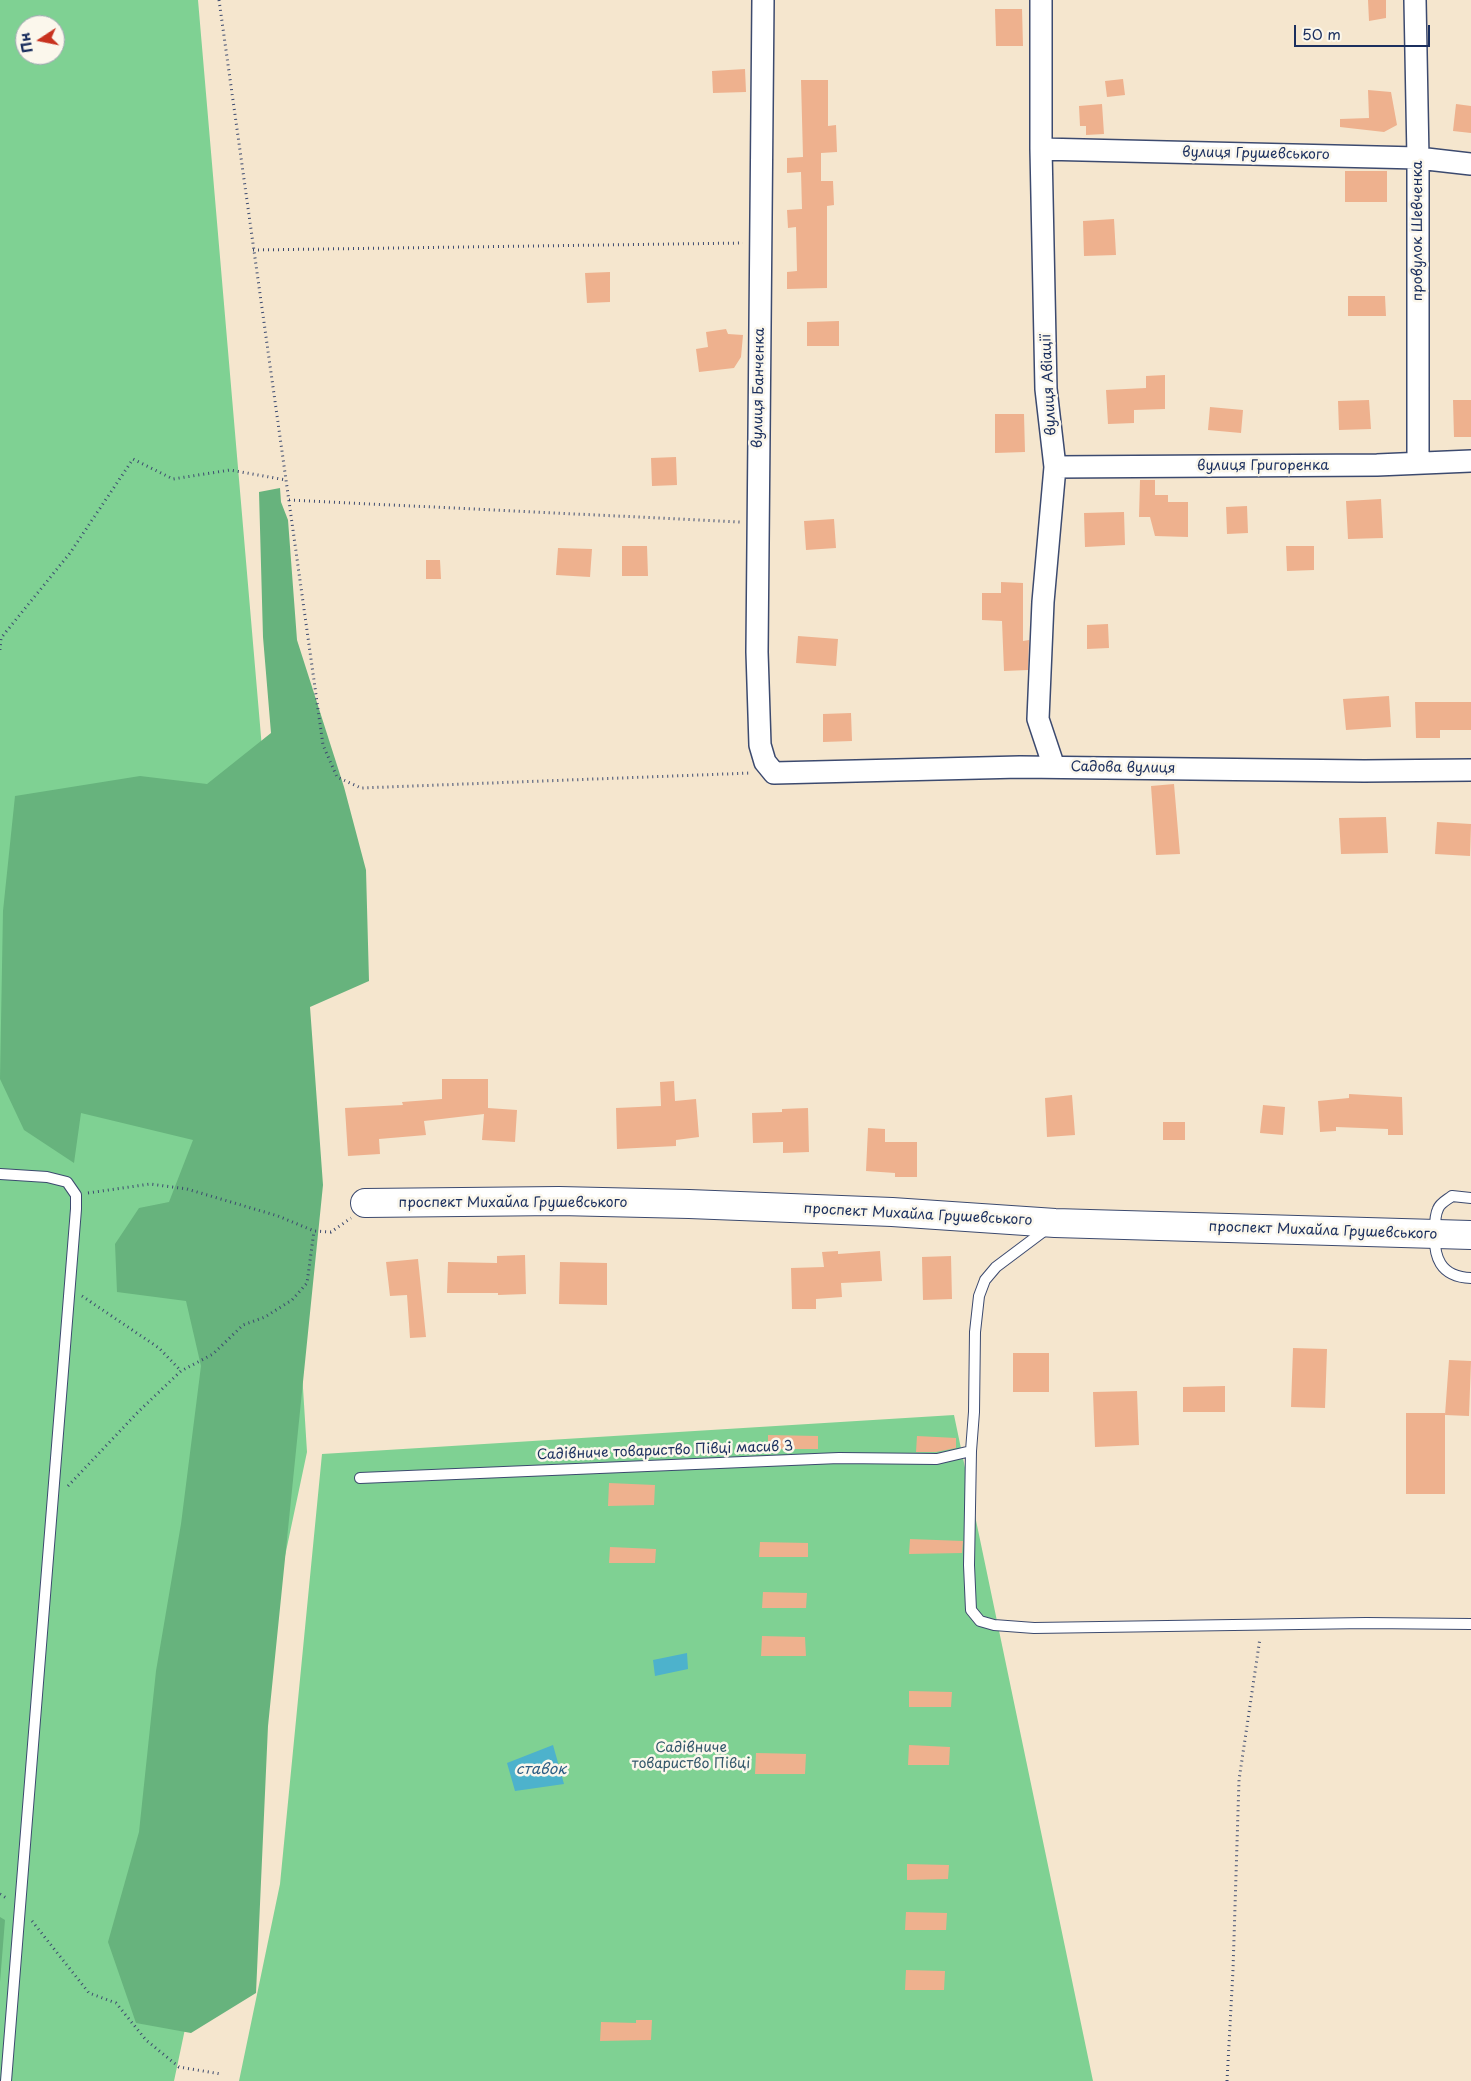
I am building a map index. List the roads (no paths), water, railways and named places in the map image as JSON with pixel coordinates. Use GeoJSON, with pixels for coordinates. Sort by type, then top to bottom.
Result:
{"type":"FeatureCollection","features":[{"type":"Feature","properties":{"kind":"street","name":"вулиця Банченка"},"geometry":{"type":"LineString","coordinates":[[763,0],[757,652],[760,745],[765,762],[774,772]]}},
{"type":"Feature","properties":{"kind":"street","name":"вулиця Авіації"},"geometry":{"type":"LineString","coordinates":[[1041,0],[1041,149],[1046,389],[1055,467],[1043,602],[1038,719],[1054,767]]}},
{"type":"Feature","properties":{"kind":"street","name":"провулок Шевченка"},"geometry":{"type":"LineString","coordinates":[[1415,0],[1418,158],[1418,462]]}},
{"type":"Feature","properties":{"kind":"street","name":"вулиця Грушевського"},"geometry":{"type":"LineString","coordinates":[[1041,149],[1418,158],[1471,164]]}},
{"type":"Feature","properties":{"kind":"street","name":"вулиця Григоренка"},"geometry":{"type":"LineString","coordinates":[[1055,467],[1377,465],[1471,461]]}},
{"type":"Feature","properties":{"kind":"street","name":"Садова вулиця"},"geometry":{"type":"LineString","coordinates":[[774,772],[1054,767],[1364,771],[1471,770]]}},
{"type":"Feature","properties":{"kind":"street","name":"проспект Михайла Грушевського"},"geometry":{"type":"LineString","coordinates":[[365,1203],[559,1201],[689,1204],[892,1212],[1055,1223],[1471,1235]]}},
{"type":"Feature","properties":{"kind":"lane"},"geometry":{"type":"LineString","coordinates":[[0,1174],[47,1177],[67,1182],[76,1195],[6,2081]]}},
{"type":"Feature","properties":{"kind":"lane"},"geometry":{"type":"LineString","coordinates":[[1471,1198],[1452,1196],[1442,1203],[1437,1210],[1434,1235],[1435,1253],[1441,1266],[1462,1278],[1471,1278]]}},
{"type":"Feature","properties":{"kind":"lane"},"geometry":{"type":"LineString","coordinates":[[1055,1223],[996,1267],[985,1280],[979,1296],[971,1451],[970,1596],[972,1610],[980,1621],[994,1625],[1034,1628],[1366,1623],[1471,1624]]}},
{"type":"Feature","properties":{"kind":"lane","name":"Садівниче товариство Півці масив 3"},"geometry":{"type":"LineString","coordinates":[[360,1478],[830,1458],[937,1459],[971,1451]]}},
{"type":"Feature","properties":{"kind":"water"},"geometry":{"type":"Polygon","coordinates":[[[687,1653],[688,1669],[655,1676],[653,1660],[687,1653]]]}},
{"type":"Feature","properties":{"kind":"water","name":"ставок"},"geometry":{"type":"Polygon","coordinates":[[[553,1745],[564,1784],[515,1791],[507,1763],[553,1745]]]}},
{"type":"Feature","properties":{"kind":"park label","name":"Садівниче товариство Півці"},"geometry":{"type":"Point","coordinates":[691,1756]}}]}
